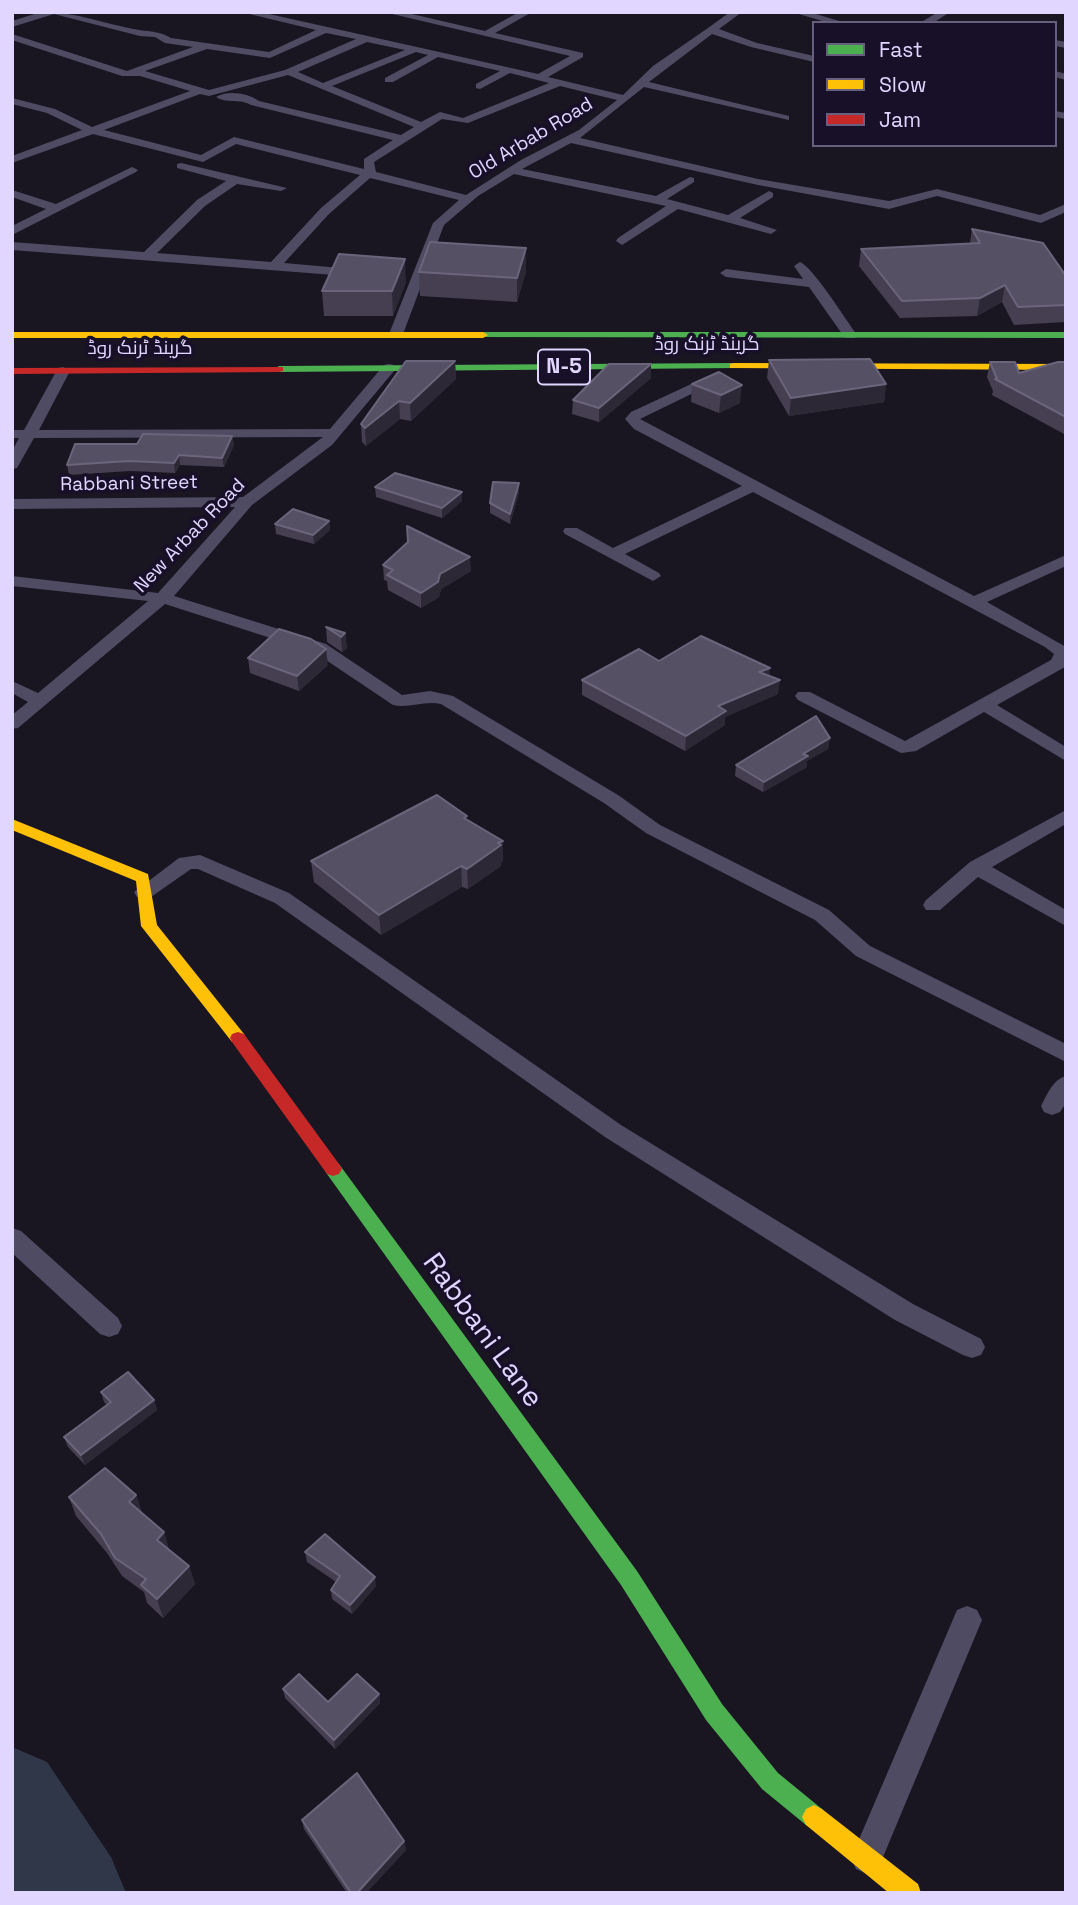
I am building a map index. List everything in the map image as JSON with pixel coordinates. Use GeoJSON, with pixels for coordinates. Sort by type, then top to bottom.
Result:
{"type":"FeatureCollection","features":[{"type":"Feature","properties":{"kind":"main road","name":"گرینڈ ٹرنک روڈ"},"geometry":{"type":"LineString","coordinates":[[12,335],[1066,335]]}},
{"type":"Feature","properties":{"kind":"main road"},"geometry":{"type":"LineString","coordinates":[[796,335],[817,338],[832,348],[833,353],[815,366]]}},
{"type":"Feature","properties":{"kind":"main road"},"geometry":{"type":"LineString","coordinates":[[895,335],[881,344],[883,354],[892,360],[919,367]]}},
{"type":"Feature","properties":{"kind":"main road","name":"گرینڈ ٹرنک روڈ"},"geometry":{"type":"LineString","coordinates":[[12,371],[738,366],[1066,367]]}},
{"type":"Feature","properties":{"kind":"main road"},"geometry":{"type":"LineString","coordinates":[[12,824],[143,878],[144,892]]}},
{"type":"Feature","properties":{"kind":"main road","name":"Rabbani Lane"},"geometry":{"type":"LineString","coordinates":[[144,892],[149,926],[237,1037],[621,1567],[714,1712],[769,1781],[909,1893]]}},
{"type":"Feature","properties":{"kind":"street"},"geometry":{"type":"LineString","coordinates":[[12,24],[54,12],[140,33],[157,34],[169,41],[270,55],[324,30]]}},
{"type":"Feature","properties":{"kind":"street"},"geometry":{"type":"LineString","coordinates":[[246,12],[540,77],[625,99]]}},
{"type":"Feature","properties":{"kind":"street"},"geometry":{"type":"LineString","coordinates":[[389,12],[409,14],[579,55],[540,77]]}},
{"type":"Feature","properties":{"kind":"street"},"geometry":{"type":"LineString","coordinates":[[486,34],[527,12]]}},
{"type":"Feature","properties":{"kind":"street","name":"Old Arbab Road"},"geometry":{"type":"LineString","coordinates":[[396,334],[411,277],[439,223],[512,170],[583,132],[625,99],[657,68],[737,12]]}},
{"type":"Feature","properties":{"kind":"street"},"geometry":{"type":"LineString","coordinates":[[797,12],[833,21]]}},
{"type":"Feature","properties":{"kind":"street"},"geometry":{"type":"LineString","coordinates":[[929,21],[945,12]]}},
{"type":"Feature","properties":{"kind":"street"},"geometry":{"type":"LineString","coordinates":[[324,86],[413,50],[450,26]]}},
{"type":"Feature","properties":{"kind":"street"},"geometry":{"type":"LineString","coordinates":[[711,30],[754,45],[812,59]]}},
{"type":"Feature","properties":{"kind":"street"},"geometry":{"type":"LineString","coordinates":[[12,37],[126,74],[140,74],[223,98],[246,97],[255,103],[402,139]]}},
{"type":"Feature","properties":{"kind":"street"},"geometry":{"type":"LineString","coordinates":[[12,160],[205,91],[289,72],[365,39]]}},
{"type":"Feature","properties":{"kind":"street"},"geometry":{"type":"LineString","coordinates":[[126,74],[206,47]]}},
{"type":"Feature","properties":{"kind":"street"},"geometry":{"type":"LineString","coordinates":[[389,80],[437,54]]}},
{"type":"Feature","properties":{"kind":"street"},"geometry":{"type":"LineString","coordinates":[[480,86],[509,70]]}},
{"type":"Feature","properties":{"kind":"street"},"geometry":{"type":"LineString","coordinates":[[289,72],[422,126]]}},
{"type":"Feature","properties":{"kind":"street"},"geometry":{"type":"LineString","coordinates":[[369,172],[368,161],[440,115],[464,121],[560,82]]}},
{"type":"Feature","properties":{"kind":"street"},"geometry":{"type":"LineString","coordinates":[[641,83],[785,118]]}},
{"type":"Feature","properties":{"kind":"street"},"geometry":{"type":"LineString","coordinates":[[12,101],[51,111],[65,120],[94,131],[203,159],[234,140],[469,199]]}},
{"type":"Feature","properties":{"kind":"street"},"geometry":{"type":"LineString","coordinates":[[570,139],[758,182],[890,205],[937,192],[1041,219],[1066,207]]}},
{"type":"Feature","properties":{"kind":"street"},"geometry":{"type":"LineString","coordinates":[[172,164],[281,188]]}},
{"type":"Feature","properties":{"kind":"street"},"geometry":{"type":"LineString","coordinates":[[12,231],[131,170]]}},
{"type":"Feature","properties":{"kind":"street"},"geometry":{"type":"LineString","coordinates":[[512,170],[658,200],[771,230]]}},
{"type":"Feature","properties":{"kind":"street"},"geometry":{"type":"LineString","coordinates":[[274,267],[325,211],[369,172]]}},
{"type":"Feature","properties":{"kind":"street"},"geometry":{"type":"LineString","coordinates":[[145,258],[201,203],[235,180]]}},
{"type":"Feature","properties":{"kind":"street"},"geometry":{"type":"LineString","coordinates":[[658,200],[690,180]]}},
{"type":"Feature","properties":{"kind":"street"},"geometry":{"type":"LineString","coordinates":[[12,193],[58,209]]}},
{"type":"Feature","properties":{"kind":"street"},"geometry":{"type":"LineString","coordinates":[[732,218],[769,195]]}},
{"type":"Feature","properties":{"kind":"street"},"geometry":{"type":"LineString","coordinates":[[622,241],[676,205]]}},
{"type":"Feature","properties":{"kind":"street"},"geometry":{"type":"LineString","coordinates":[[12,246],[379,274]]}},
{"type":"Feature","properties":{"kind":"street"},"geometry":{"type":"LineString","coordinates":[[800,266],[850,335]]}},
{"type":"Feature","properties":{"kind":"street"},"geometry":{"type":"LineString","coordinates":[[726,273],[814,284]]}},
{"type":"Feature","properties":{"kind":"street"},"geometry":{"type":"LineString","coordinates":[[738,366],[632,419],[639,426],[1051,643],[1063,653],[1059,663],[986,706],[905,747],[804,696]]}},
{"type":"Feature","properties":{"kind":"street","name":"New Arbab Road"},"geometry":{"type":"LineString","coordinates":[[12,724],[162,598],[247,502],[327,442],[389,368]]}},
{"type":"Feature","properties":{"kind":"street"},"geometry":{"type":"LineString","coordinates":[[12,465],[63,371]]}},
{"type":"Feature","properties":{"kind":"street"},"geometry":{"type":"LineString","coordinates":[[12,434],[334,433]]}},
{"type":"Feature","properties":{"kind":"street"},"geometry":{"type":"LineString","coordinates":[[613,554],[754,486]]}},
{"type":"Feature","properties":{"kind":"street","name":"Rabbani Street"},"geometry":{"type":"LineString","coordinates":[[12,504],[247,502]]}},
{"type":"Feature","properties":{"kind":"street"},"geometry":{"type":"LineString","coordinates":[[571,531],[653,576]]}},
{"type":"Feature","properties":{"kind":"street"},"geometry":{"type":"LineString","coordinates":[[974,602],[1066,560]]}},
{"type":"Feature","properties":{"kind":"street"},"geometry":{"type":"LineString","coordinates":[[12,580],[162,598],[320,648],[399,701],[430,696],[447,700],[611,799],[653,829],[822,915],[863,951],[1066,1054]]}},
{"type":"Feature","properties":{"kind":"street"},"geometry":{"type":"LineString","coordinates":[[12,686],[40,701]]}},
{"type":"Feature","properties":{"kind":"street"},"geometry":{"type":"LineString","coordinates":[[986,706],[1066,755]]}},
{"type":"Feature","properties":{"kind":"street"},"geometry":{"type":"LineString","coordinates":[[933,905],[977,867],[1066,816]]}},
{"type":"Feature","properties":{"kind":"street"},"geometry":{"type":"LineString","coordinates":[[144,892],[191,861],[200,862],[282,898],[613,1131],[904,1312],[972,1347]]}},
{"type":"Feature","properties":{"kind":"street"},"geometry":{"type":"LineString","coordinates":[[977,867],[1066,919]]}},
{"type":"Feature","properties":{"kind":"street"},"geometry":{"type":"LineString","coordinates":[[1052,1106],[1066,1084]]}},
{"type":"Feature","properties":{"kind":"street"},"geometry":{"type":"LineString","coordinates":[[12,1238],[109,1326]]}},
{"type":"Feature","properties":{"kind":"street"},"geometry":{"type":"LineString","coordinates":[[867,1858],[967,1620]]}},
{"type":"Feature","properties":{"kind":"building"},"geometry":{"type":"Polygon","coordinates":[[[972,229],[1043,243],[1066,276],[1066,305],[1018,307],[1005,285],[980,298],[902,301],[861,249],[980,243],[972,229]]]}},
{"type":"Feature","properties":{"kind":"building"},"geometry":{"type":"Polygon","coordinates":[[[430,242],[526,248],[517,278],[419,272],[430,242]]]}},
{"type":"Feature","properties":{"kind":"building"},"geometry":{"type":"Polygon","coordinates":[[[339,254],[405,259],[392,291],[322,291],[339,254]]]}},
{"type":"Feature","properties":{"kind":"building"},"geometry":{"type":"Polygon","coordinates":[[[870,359],[886,384],[791,398],[769,360],[870,359]]]}},
{"type":"Feature","properties":{"kind":"building"},"geometry":{"type":"Polygon","coordinates":[[[406,361],[455,361],[410,403],[399,401],[365,428],[361,424],[406,361]]]}},
{"type":"Feature","properties":{"kind":"building"},"geometry":{"type":"Polygon","coordinates":[[[990,362],[1015,362],[1019,373],[1066,362],[1066,417],[995,379],[990,362]]]}},
{"type":"Feature","properties":{"kind":"building"},"geometry":{"type":"Polygon","coordinates":[[[609,364],[651,364],[599,408],[573,400],[609,364]]]}},
{"type":"Feature","properties":{"kind":"building"},"geometry":{"type":"Polygon","coordinates":[[[719,372],[742,385],[721,395],[692,384],[719,372]]]}},
{"type":"Feature","properties":{"kind":"building"},"geometry":{"type":"Polygon","coordinates":[[[143,434],[232,436],[222,458],[179,455],[174,463],[129,461],[67,465],[75,444],[137,444],[143,434]]]}},
{"type":"Feature","properties":{"kind":"building"},"geometry":{"type":"Polygon","coordinates":[[[395,473],[462,492],[442,508],[375,487],[395,473]]]}},
{"type":"Feature","properties":{"kind":"building"},"geometry":{"type":"Polygon","coordinates":[[[493,482],[519,483],[510,514],[490,503],[493,482]]]}},
{"type":"Feature","properties":{"kind":"building"},"geometry":{"type":"Polygon","coordinates":[[[293,509],[329,521],[313,535],[275,524],[293,509]]]}},
{"type":"Feature","properties":{"kind":"building"},"geometry":{"type":"Polygon","coordinates":[[[407,526],[470,557],[440,574],[438,582],[421,593],[387,575],[393,570],[383,565],[408,542],[407,526]]]}},
{"type":"Feature","properties":{"kind":"building"},"geometry":{"type":"Polygon","coordinates":[[[326,627],[345,633],[341,637],[326,627]]]}},
{"type":"Feature","properties":{"kind":"building"},"geometry":{"type":"Polygon","coordinates":[[[279,629],[311,639],[326,649],[297,676],[248,658],[279,629]]]}},
{"type":"Feature","properties":{"kind":"building"},"geometry":{"type":"Polygon","coordinates":[[[701,636],[770,668],[759,672],[780,680],[718,706],[726,711],[686,736],[582,680],[639,649],[659,661],[701,636]]]}},
{"type":"Feature","properties":{"kind":"building"},"geometry":{"type":"Polygon","coordinates":[[[816,716],[830,738],[803,754],[808,756],[764,782],[736,765],[816,716]]]}},
{"type":"Feature","properties":{"kind":"building"},"geometry":{"type":"Polygon","coordinates":[[[437,795],[467,816],[464,818],[503,841],[498,843],[501,845],[467,869],[461,866],[379,915],[311,861],[437,795]]]}},
{"type":"Feature","properties":{"kind":"building"},"geometry":{"type":"Polygon","coordinates":[[[128,1372],[154,1400],[81,1455],[64,1437],[111,1402],[101,1392],[128,1372]]]}},
{"type":"Feature","properties":{"kind":"building"},"geometry":{"type":"Polygon","coordinates":[[[105,1468],[136,1495],[129,1502],[164,1532],[157,1540],[189,1566],[157,1599],[141,1585],[146,1579],[115,1558],[101,1534],[69,1497],[105,1468]]]}},
{"type":"Feature","properties":{"kind":"building"},"geometry":{"type":"Polygon","coordinates":[[[325,1534],[375,1577],[350,1605],[331,1590],[340,1576],[305,1552],[325,1534]]]}},
{"type":"Feature","properties":{"kind":"building"},"geometry":{"type":"Polygon","coordinates":[[[299,1674],[328,1702],[357,1674],[379,1694],[334,1740],[283,1689],[299,1674]]]}},
{"type":"Feature","properties":{"kind":"building"},"geometry":{"type":"Polygon","coordinates":[[[357,1773],[404,1841],[357,1893],[351,1893],[302,1820],[357,1773]]]}},
{"type":"Feature","properties":{"kind":"taxiway"},"geometry":{"type":"LineString","coordinates":[[12,1797],[75,1893]]}},
{"type":"Feature","properties":{"kind":"traffic: fast"},"geometry":{"type":"LineString","coordinates":[[483,335],[1066,335]]}},
{"type":"Feature","properties":{"kind":"traffic: fast"},"geometry":{"type":"LineString","coordinates":[[279,369],[734,366]]}},
{"type":"Feature","properties":{"kind":"traffic: fast"},"geometry":{"type":"LineString","coordinates":[[333,1169],[629,1578],[714,1712],[770,1781],[814,1817]]}},
{"type":"Feature","properties":{"kind":"traffic: slow"},"geometry":{"type":"LineString","coordinates":[[12,335],[483,335]]}},
{"type":"Feature","properties":{"kind":"traffic: slow"},"geometry":{"type":"LineString","coordinates":[[734,366],[1066,367]]}},
{"type":"Feature","properties":{"kind":"traffic: slow"},"geometry":{"type":"LineString","coordinates":[[12,824],[143,878],[149,926],[238,1038]]}},
{"type":"Feature","properties":{"kind":"traffic: slow"},"geometry":{"type":"LineString","coordinates":[[814,1817],[909,1893]]}},
{"type":"Feature","properties":{"kind":"traffic: jam"},"geometry":{"type":"LineString","coordinates":[[12,371],[279,369]]}},
{"type":"Feature","properties":{"kind":"traffic: jam"},"geometry":{"type":"LineString","coordinates":[[238,1038],[333,1169]]}}]}
